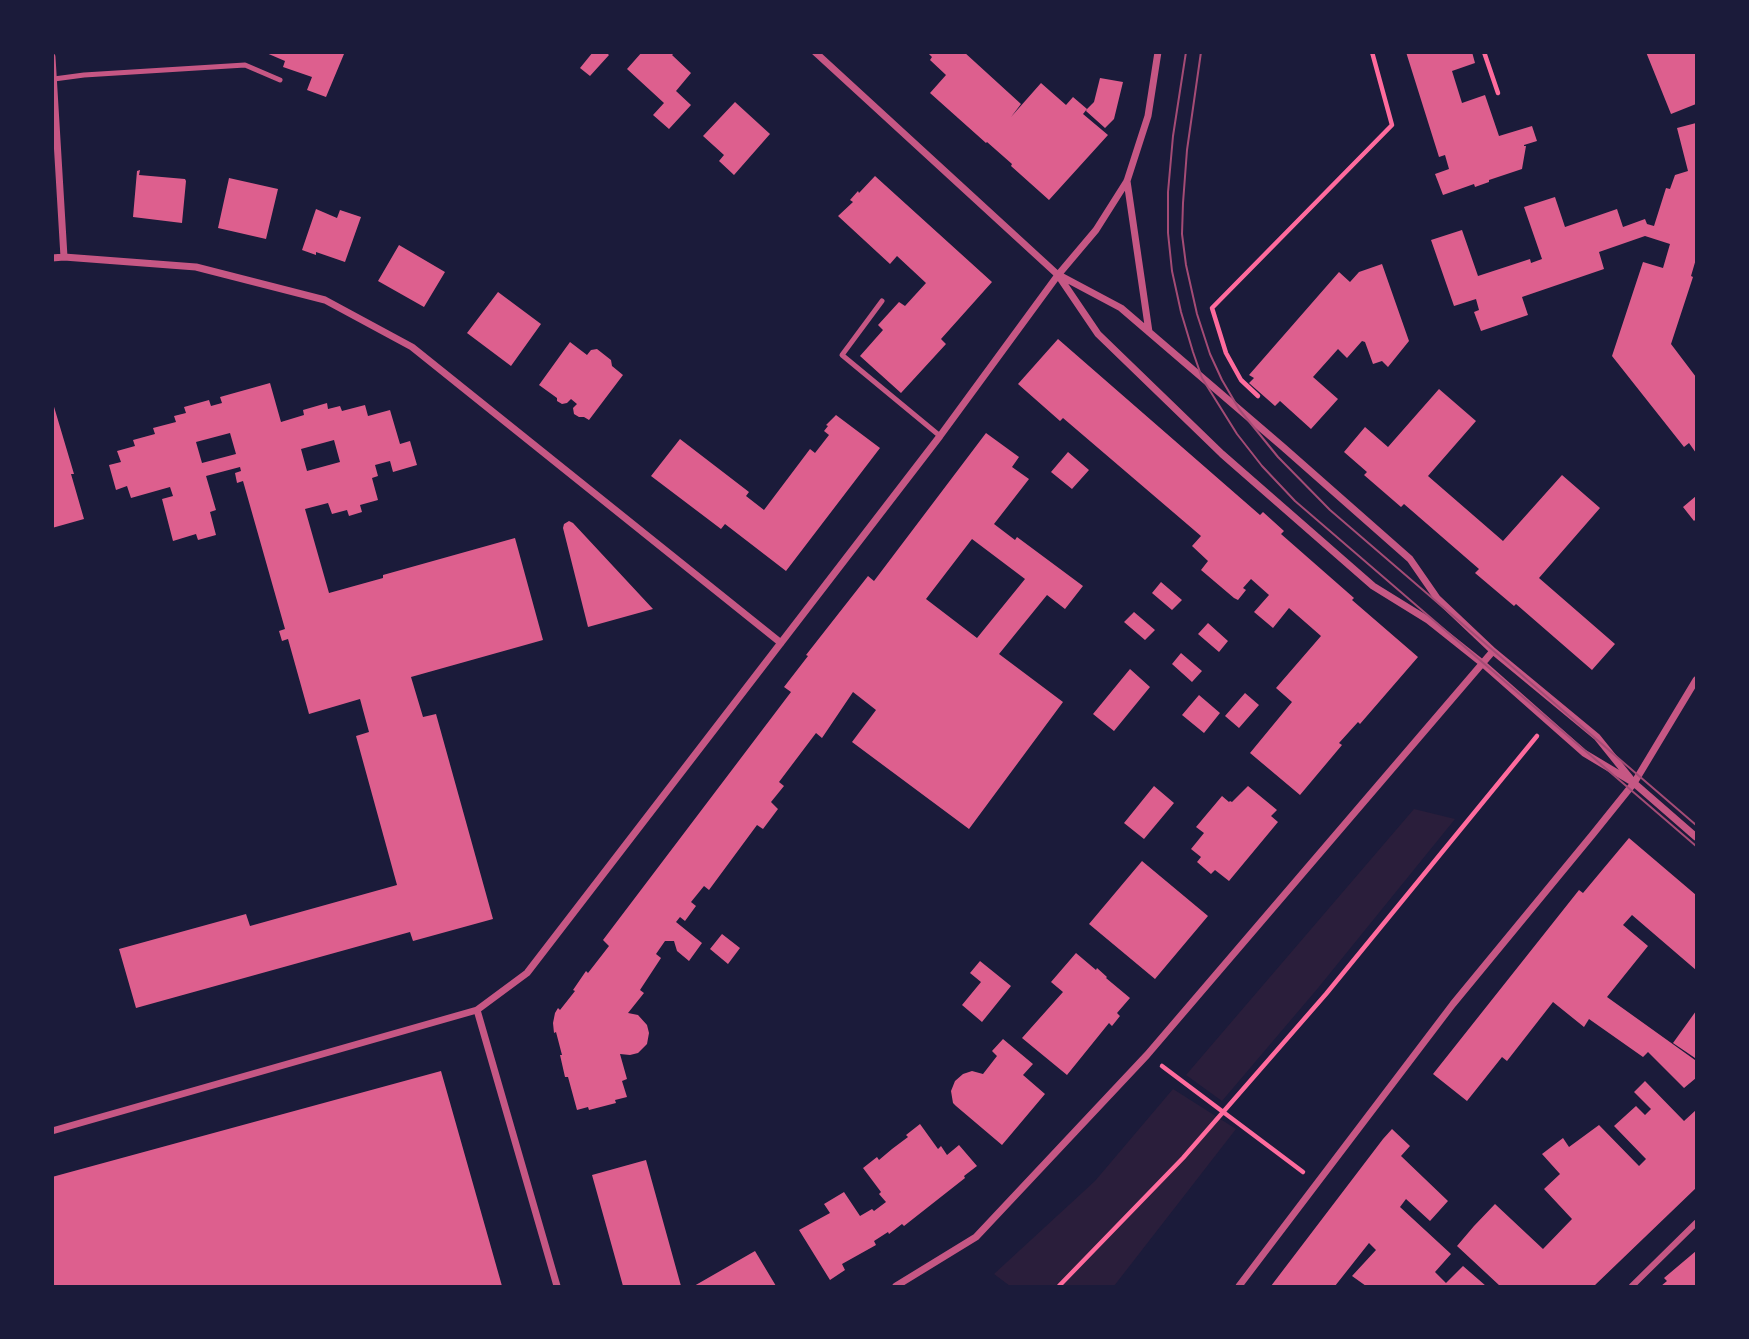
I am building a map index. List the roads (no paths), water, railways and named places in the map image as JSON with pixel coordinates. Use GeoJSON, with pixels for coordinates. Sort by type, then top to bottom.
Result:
{"type":"FeatureCollection","features":[{"type":"Feature","properties":{"kind":"street"},"geometry":{"type":"LineString","coordinates":[[815,52],[1058,275],[1098,334],[1222,454],[1373,586],[1428,620],[1482,663],[1584,753],[1634,783],[1696,837]]}},
{"type":"Feature","properties":{"kind":"street"},"geometry":{"type":"LineString","coordinates":[[52,1131],[477,1010],[527,973],[940,436],[1058,275],[1096,230],[1128,181],[1148,116],[1158,52]]}},
{"type":"Feature","properties":{"kind":"street"},"geometry":{"type":"LineString","coordinates":[[52,57],[64,257]]}},
{"type":"Feature","properties":{"kind":"street"},"geometry":{"type":"LineString","coordinates":[[1128,181],[1149,333]]}},
{"type":"Feature","properties":{"kind":"street"},"geometry":{"type":"LineString","coordinates":[[52,258],[196,267],[325,300],[412,347],[781,643]]}},
{"type":"Feature","properties":{"kind":"street"},"geometry":{"type":"LineString","coordinates":[[1058,275],[1121,308],[1410,559],[1437,598],[1493,651],[1597,737],[1634,783]]}},
{"type":"Feature","properties":{"kind":"street"},"geometry":{"type":"LineString","coordinates":[[896,1286],[976,1237],[1147,1055],[1493,651]]}},
{"type":"Feature","properties":{"kind":"street"},"geometry":{"type":"LineString","coordinates":[[1239,1286],[1453,1004],[1634,783],[1696,680]]}},
{"type":"Feature","properties":{"kind":"street"},"geometry":{"type":"LineString","coordinates":[[477,1010],[557,1286]]}},
{"type":"Feature","properties":{"kind":"street"},"geometry":{"type":"LineString","coordinates":[[1632,1286],[1696,1223]]}},
{"type":"Feature","properties":{"kind":"lane"},"geometry":{"type":"LineString","coordinates":[[54,79],[245,65],[280,80]]}},
{"type":"Feature","properties":{"kind":"lane"},"geometry":{"type":"LineString","coordinates":[[882,301],[842,355],[940,436]]}},
{"type":"Feature","properties":{"kind":"tram line"},"geometry":{"type":"LineString","coordinates":[[1186,52],[1173,136],[1168,192],[1172,271],[1181,312],[1202,378],[1237,434],[1295,501],[1696,846]]}},
{"type":"Feature","properties":{"kind":"tram line"},"geometry":{"type":"LineString","coordinates":[[1201,52],[1187,150],[1182,234],[1197,314],[1210,354],[1239,409],[1278,457],[1330,510],[1696,825]]}}]}
